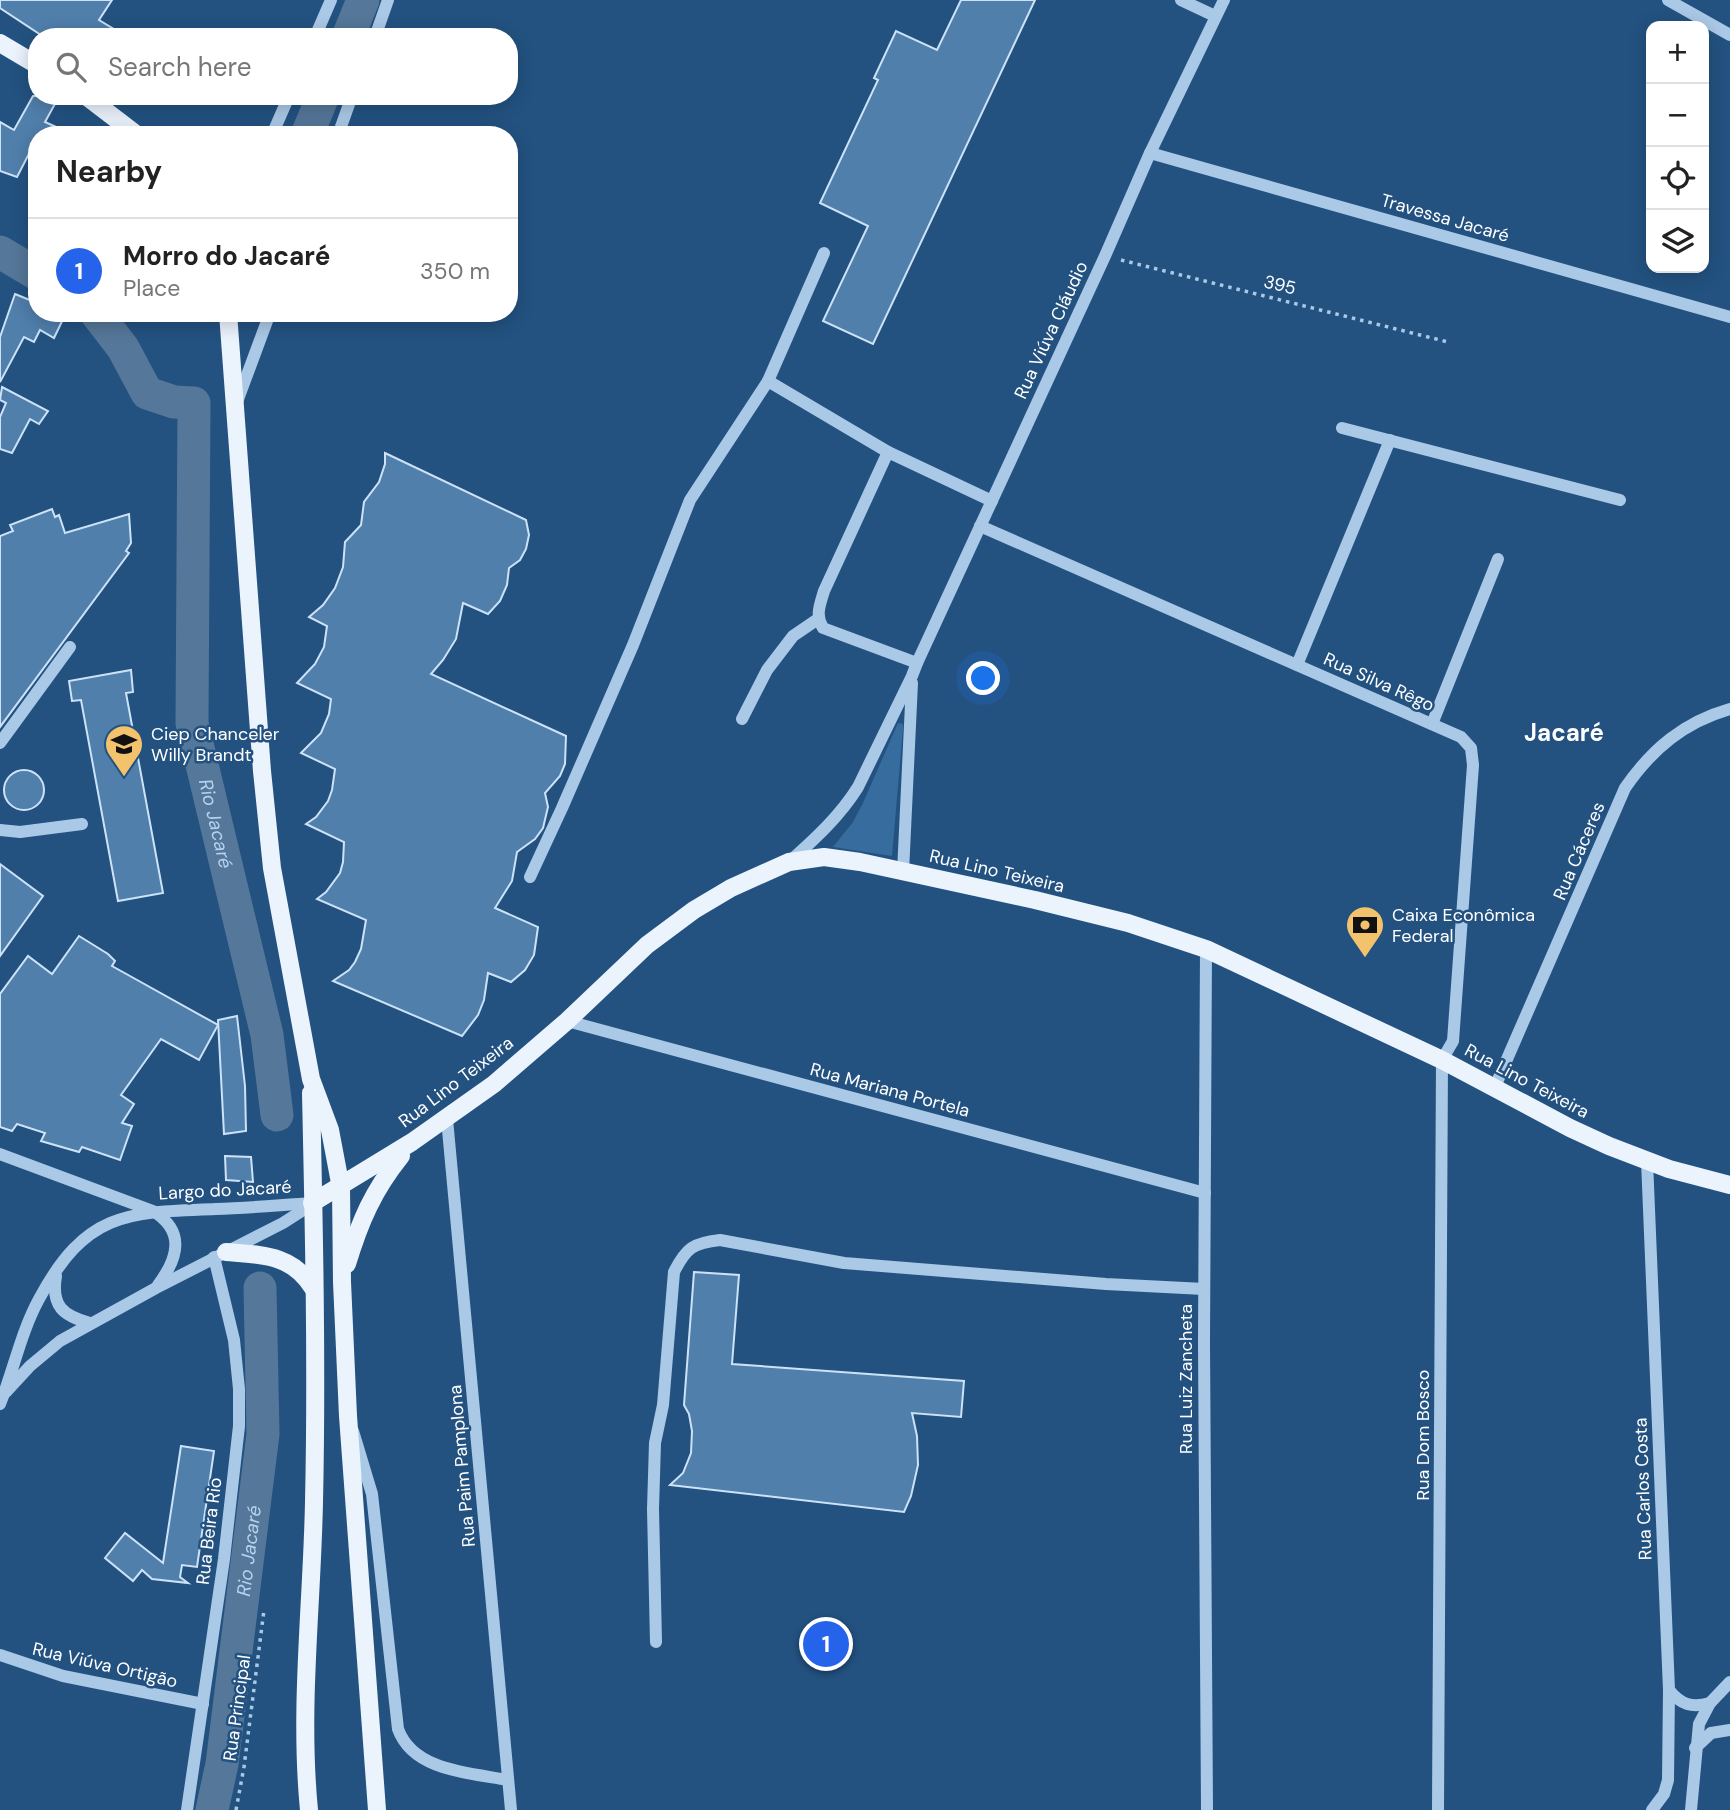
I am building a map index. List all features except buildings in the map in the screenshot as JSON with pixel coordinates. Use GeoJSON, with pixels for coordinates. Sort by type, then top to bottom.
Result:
{"type":"FeatureCollection","features":[{"type":"Feature","properties":{"kind":"main road"},"geometry":{"type":"LineString","coordinates":[[0,43],[28,60]]}},
{"type":"Feature","properties":{"kind":"main road"},"geometry":{"type":"LineString","coordinates":[[98,105],[125,126]]}},
{"type":"Feature","properties":{"kind":"main road"},"geometry":{"type":"LineString","coordinates":[[229,322],[267,832],[278,908],[311,1079],[330,1130],[341,1188],[348,1416],[377,1810]]}},
{"type":"Feature","properties":{"kind":"main road","name":"Rua Lino Teixeira"},"geometry":{"type":"LineString","coordinates":[[313,1203],[341,1188],[447,1119],[515,1067],[671,926],[731,888],[789,862],[824,857],[903,872],[1128,923],[1206,949],[1442,1060],[1570,1128],[1647,1161],[1730,1185]]}},
{"type":"Feature","properties":{"kind":"main road"},"geometry":{"type":"LineString","coordinates":[[309,1810],[305,1746],[314,1502],[311,1079]]}},
{"type":"Feature","properties":{"kind":"main road"},"geometry":{"type":"LineString","coordinates":[[342,1282],[357,1230],[368,1205],[386,1175],[412,1142]]}},
{"type":"Feature","properties":{"kind":"main road"},"geometry":{"type":"LineString","coordinates":[[220,1255],[281,1260],[294,1265],[313,1287]]}},
{"type":"Feature","properties":{"kind":"street"},"geometry":{"type":"LineString","coordinates":[[319,28],[331,0]]}},
{"type":"Feature","properties":{"kind":"street"},"geometry":{"type":"LineString","coordinates":[[377,28],[388,0]]}},
{"type":"Feature","properties":{"kind":"street"},"geometry":{"type":"LineString","coordinates":[[1181,0],[1215,16]]}},
{"type":"Feature","properties":{"kind":"street","name":"Rua Viúva Cláudio"},"geometry":{"type":"LineString","coordinates":[[912,676],[1150,153],[1224,0]]}},
{"type":"Feature","properties":{"kind":"street"},"geometry":{"type":"LineString","coordinates":[[1668,0],[1730,35]]}},
{"type":"Feature","properties":{"kind":"street"},"geometry":{"type":"LineString","coordinates":[[276,126],[285,105]]}},
{"type":"Feature","properties":{"kind":"street"},"geometry":{"type":"LineString","coordinates":[[341,126],[349,105]]}},
{"type":"Feature","properties":{"kind":"street","name":"Travessa Jacaré"},"geometry":{"type":"LineString","coordinates":[[1150,153],[1730,317]]}},
{"type":"Feature","properties":{"kind":"street"},"geometry":{"type":"LineString","coordinates":[[530,877],[633,645],[690,500],[768,382],[824,253]]}},
{"type":"Feature","properties":{"kind":"street"},"geometry":{"type":"LineString","coordinates":[[234,402],[266,322]]}},
{"type":"Feature","properties":{"kind":"street"},"geometry":{"type":"LineString","coordinates":[[768,382],[888,452],[992,501]]}},
{"type":"Feature","properties":{"kind":"street"},"geometry":{"type":"LineString","coordinates":[[1342,428],[1620,500]]}},
{"type":"Feature","properties":{"kind":"street"},"geometry":{"type":"LineString","coordinates":[[1297,665],[1390,440]]}},
{"type":"Feature","properties":{"kind":"street"},"geometry":{"type":"LineString","coordinates":[[888,452],[824,591],[818,619],[823,628],[916,663]]}},
{"type":"Feature","properties":{"kind":"street","name":"Rua Silva Rêgo"},"geometry":{"type":"LineString","coordinates":[[980,526],[1461,737],[1471,748],[1473,765],[1452,1041],[1442,1060]]}},
{"type":"Feature","properties":{"kind":"street"},"geometry":{"type":"LineString","coordinates":[[1432,724],[1498,559]]}},
{"type":"Feature","properties":{"kind":"street"},"geometry":{"type":"LineString","coordinates":[[742,719],[767,670],[793,636],[818,619]]}},
{"type":"Feature","properties":{"kind":"street"},"geometry":{"type":"LineString","coordinates":[[0,743],[70,647]]}},
{"type":"Feature","properties":{"kind":"street"},"geometry":{"type":"LineString","coordinates":[[789,862],[824,830],[850,800],[912,676]]}},
{"type":"Feature","properties":{"kind":"street"},"geometry":{"type":"LineString","coordinates":[[903,872],[912,676]]}},
{"type":"Feature","properties":{"kind":"street","name":"Rua Cáceres"},"geometry":{"type":"LineString","coordinates":[[1494,1089],[1625,788],[1641,765],[1664,742],[1690,723],[1730,709]]}},
{"type":"Feature","properties":{"kind":"street"},"geometry":{"type":"LineString","coordinates":[[0,830],[30,831],[82,824]]}},
{"type":"Feature","properties":{"kind":"street","name":"Rua Luiz Zancheta"},"geometry":{"type":"LineString","coordinates":[[1206,949],[1204,1289],[1207,1810]]}},
{"type":"Feature","properties":{"kind":"street","name":"Rua Mariana Portela"},"geometry":{"type":"LineString","coordinates":[[567,1021],[1205,1193]]}},
{"type":"Feature","properties":{"kind":"street","name":"Rua Dom Bosco"},"geometry":{"type":"LineString","coordinates":[[1438,1810],[1442,1060]]}},
{"type":"Feature","properties":{"kind":"street","name":"Rua Paim Pamplona"},"geometry":{"type":"LineString","coordinates":[[447,1119],[511,1810]]}},
{"type":"Feature","properties":{"kind":"street"},"geometry":{"type":"LineString","coordinates":[[0,1154],[153,1211],[166,1219],[172,1226],[175,1239],[174,1254],[170,1270],[156,1288]]}},
{"type":"Feature","properties":{"kind":"street","name":"Rua Carlos Costa"},"geometry":{"type":"LineString","coordinates":[[1647,1161],[1669,1690],[1668,1780],[1664,1794],[1651,1810]]}},
{"type":"Feature","properties":{"kind":"street","name":"Largo do Jacaré"},"geometry":{"type":"LineString","coordinates":[[2,1399],[26,1326],[39,1299],[57,1269],[88,1234],[126,1217],[153,1211],[313,1203]]}},
{"type":"Feature","properties":{"kind":"street","name":"Largo do Jacaré"},"geometry":{"type":"LineString","coordinates":[[2,1399],[44,1353],[90,1323],[283,1223],[313,1203]]}},
{"type":"Feature","properties":{"kind":"street"},"geometry":{"type":"LineString","coordinates":[[656,1642],[653,1509],[655,1443],[663,1405],[674,1272],[683,1254],[699,1243],[720,1240],[844,1263],[1204,1289]]}},
{"type":"Feature","properties":{"kind":"street","name":"Rua Beira Rio"},"geometry":{"type":"LineString","coordinates":[[187,1810],[224,1559],[239,1426],[239,1389],[234,1340],[220,1255]]}},
{"type":"Feature","properties":{"kind":"street"},"geometry":{"type":"LineString","coordinates":[[57,1269],[55,1300],[75,1319],[90,1323]]}},
{"type":"Feature","properties":{"kind":"street"},"geometry":{"type":"LineString","coordinates":[[348,1416],[372,1494],[398,1729],[402,1741],[419,1757],[445,1768],[508,1780]]}},
{"type":"Feature","properties":{"kind":"street","name":"Rua Viúva Ortigão"},"geometry":{"type":"LineString","coordinates":[[0,1655],[62,1676],[203,1704]]}},
{"type":"Feature","properties":{"kind":"street"},"geometry":{"type":"LineString","coordinates":[[1691,1810],[1699,1724],[1710,1703],[1730,1682]]}},
{"type":"Feature","properties":{"kind":"street"},"geometry":{"type":"LineString","coordinates":[[1669,1690],[1685,1705],[1710,1703]]}},
{"type":"Feature","properties":{"kind":"street"},"geometry":{"type":"LineString","coordinates":[[1695,1748],[1711,1733],[1730,1730]]}},
{"type":"Feature","properties":{"kind":"path","name":"395"},"geometry":{"type":"LineString","coordinates":[[1105,256],[1448,342]]}},
{"type":"Feature","properties":{"kind":"path","name":"Rua Principal"},"geometry":{"type":"LineString","coordinates":[[236,1810],[264,1610]]}},
{"type":"Feature","properties":{"kind":"shaded area"},"geometry":{"type":"Polygon","coordinates":[[[898,723],[903,724],[903,728],[892,856],[833,847],[853,822],[863,803],[898,723]]]}},
{"type":"Feature","properties":{"kind":"waterway","name":"Rio Jacaré"},"geometry":{"type":"LineString","coordinates":[[352,28],[363,0]]}},
{"type":"Feature","properties":{"kind":"waterway","name":"Rio Jacaré"},"geometry":{"type":"LineString","coordinates":[[311,126],[319,105]]}},
{"type":"Feature","properties":{"kind":"waterway"},"geometry":{"type":"LineString","coordinates":[[0,252],[28,269]]}},
{"type":"Feature","properties":{"kind":"waterway","name":"Rio Jacaré"},"geometry":{"type":"LineString","coordinates":[[103,322],[123,348],[147,393],[174,402],[194,403],[192,723],[267,1035],[277,1115]]}},
{"type":"Feature","properties":{"kind":"waterway","name":"Rio Jacaré"},"geometry":{"type":"LineString","coordinates":[[212,1810],[222,1764],[263,1434],[260,1288]]}},
{"type":"Feature","properties":{"kind":"place","name":"Ciep Chanceler Willy Brandt"},"geometry":{"type":"Point","coordinates":[124,778]}},
{"type":"Feature","properties":{"kind":"place","name":"Caixa Econômica Federal"},"geometry":{"type":"Point","coordinates":[1365,959]}},
{"type":"Feature","properties":{"kind":"place","name":"Morro do Jacaré"},"geometry":{"type":"Point","coordinates":[826,1644]}},
{"type":"Feature","properties":{"kind":"district","name":"Jacaré"},"geometry":{"type":"Point","coordinates":[1564,732]}}]}
